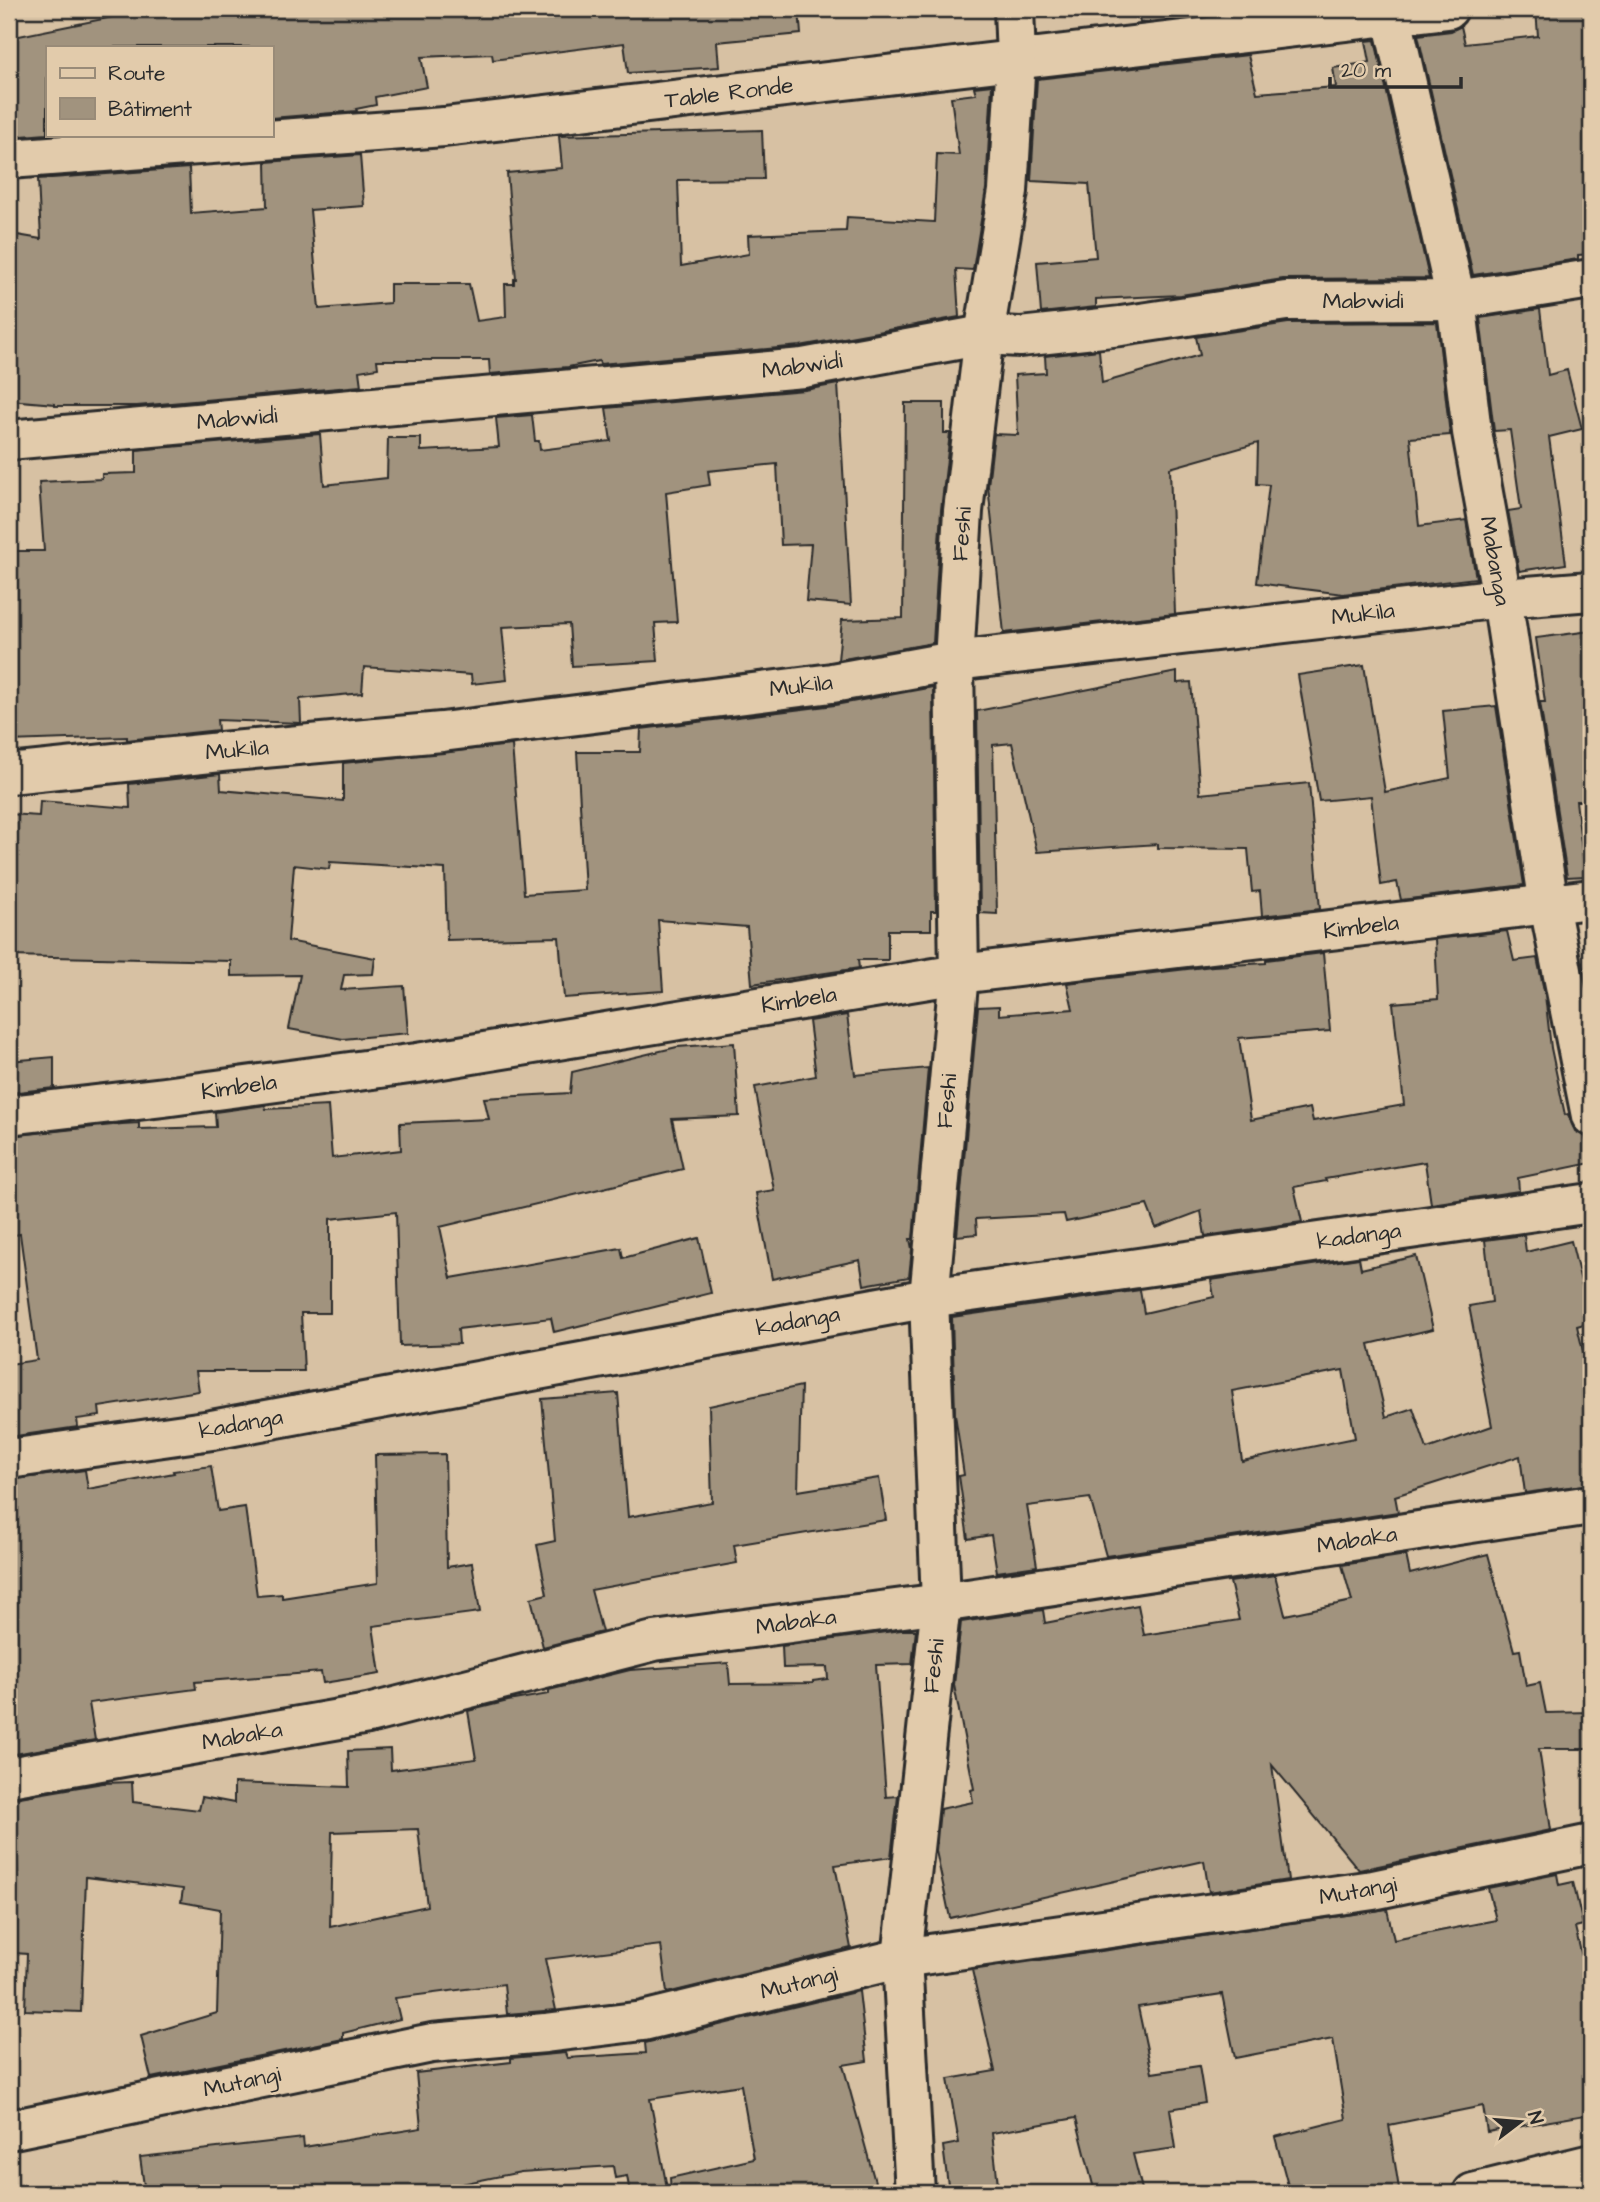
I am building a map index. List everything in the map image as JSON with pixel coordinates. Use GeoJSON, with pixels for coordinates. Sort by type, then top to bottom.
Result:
{"type":"FeatureCollection","features":[{"type":"Feature","properties":{"kind":"street","name":"Feshi"},"geometry":{"type":"LineString","coordinates":[[915,2193],[902,1958],[940,1603],[929,1298],[959,974],[954,661],[963,512],[984,335],[1008,191],[1016,58],[1014,9]]}},
{"type":"Feature","properties":{"kind":"street","name":"Table Ronde"},"geometry":{"type":"LineString","coordinates":[[9,159],[444,127],[1391,12],[1448,9]]}},
{"type":"Feature","properties":{"kind":"street","name":"Mabanga"},"geometry":{"type":"LineString","coordinates":[[1391,12],[1456,300],[1472,432],[1502,598],[1549,905],[1591,1116]]}},
{"type":"Feature","properties":{"kind":"street","name":"Mabwidi"},"geometry":{"type":"LineString","coordinates":[[9,440],[803,368],[984,335],[1020,337],[1121,326],[1286,302],[1456,300],[1591,279]]}},
{"type":"Feature","properties":{"kind":"street","name":"Mukila"},"geometry":{"type":"LineString","coordinates":[[9,775],[442,732],[832,683],[954,661],[1502,598],[1591,591]]}},
{"type":"Feature","properties":{"kind":"street","name":"Kimbela"},"geometry":{"type":"LineString","coordinates":[[9,1115],[417,1063],[959,974],[1591,899]]}},
{"type":"Feature","properties":{"kind":"street","name":"kadanga"},"geometry":{"type":"LineString","coordinates":[[9,1460],[212,1430],[929,1298],[1591,1203]]}},
{"type":"Feature","properties":{"kind":"street","name":"Mabaka"},"geometry":{"type":"LineString","coordinates":[[9,1777],[368,1714],[654,1641],[940,1603],[1591,1505]]}},
{"type":"Feature","properties":{"kind":"street","name":"Mutangi"},"geometry":{"type":"LineString","coordinates":[[9,2130],[432,2043],[643,2021],[902,1958],[1373,1890],[1591,1844]]}},
{"type":"Feature","properties":{"kind":"street"},"geometry":{"type":"LineString","coordinates":[[1473,2193],[1591,2164]]}},
{"type":"Feature","properties":{"kind":"building"},"geometry":{"type":"Polygon","coordinates":[[[152,9],[799,9],[801,34],[717,42],[719,67],[628,73],[624,43],[493,60],[492,54],[421,57],[427,87],[375,97],[376,105],[356,109],[357,111],[273,118],[273,46],[46,46],[46,134],[9,137],[9,38],[152,9]]]}},
{"type":"Feature","properties":{"kind":"building"},"geometry":{"type":"Polygon","coordinates":[[[1138,9],[1174,9],[1175,19],[1140,23],[1138,9]]]}},
{"type":"Feature","properties":{"kind":"building"},"geometry":{"type":"Polygon","coordinates":[[[1536,9],[1591,9],[1591,254],[1578,255],[1578,259],[1473,275],[1418,35],[1451,31],[1461,26],[1465,44],[1538,36],[1536,9]]]}},
{"type":"Feature","properties":{"kind":"building"},"geometry":{"type":"Polygon","coordinates":[[[1375,40],[1429,278],[1283,279],[1181,295],[1096,299],[1096,307],[1041,313],[1037,262],[1096,257],[1089,184],[1031,181],[1037,79],[1248,55],[1257,93],[1336,87],[1333,68],[1370,62],[1366,41],[1375,40]]]}},
{"type":"Feature","properties":{"kind":"building"},"geometry":{"type":"Polygon","coordinates":[[[992,85],[986,189],[973,270],[956,269],[959,317],[800,346],[600,364],[599,361],[568,367],[490,374],[489,360],[377,360],[378,368],[359,371],[361,386],[137,406],[55,406],[9,400],[9,290],[17,235],[41,239],[38,179],[189,168],[191,213],[267,207],[266,162],[360,155],[364,206],[310,210],[319,309],[390,303],[390,284],[469,284],[477,321],[506,317],[505,284],[514,284],[516,279],[507,173],[562,168],[559,136],[762,130],[764,179],[678,180],[681,266],[749,254],[748,235],[846,231],[847,217],[934,222],[937,154],[959,155],[951,97],[976,94],[974,87],[992,85]]]}},
{"type":"Feature","properties":{"kind":"building"},"geometry":{"type":"Polygon","coordinates":[[[1540,309],[1548,375],[1567,370],[1582,429],[1549,437],[1566,564],[1519,571],[1508,511],[1521,509],[1510,430],[1494,431],[1480,318],[1540,309]]]}},
{"type":"Feature","properties":{"kind":"building"},"geometry":{"type":"Polygon","coordinates":[[[1437,322],[1450,435],[1410,438],[1419,526],[1466,520],[1476,578],[1343,594],[1257,583],[1269,485],[1257,484],[1258,443],[1170,468],[1175,614],[1004,633],[988,486],[994,434],[1018,435],[1015,375],[1046,373],[1045,356],[1099,350],[1102,383],[1200,355],[1196,337],[1288,323],[1437,322]]]}},
{"type":"Feature","properties":{"kind":"building"},"geometry":{"type":"Polygon","coordinates":[[[838,384],[851,605],[806,601],[811,544],[781,545],[777,464],[708,471],[710,485],[666,492],[677,622],[655,623],[658,661],[572,666],[569,624],[502,627],[507,680],[472,684],[471,675],[364,667],[362,693],[300,699],[301,723],[217,720],[218,730],[127,740],[127,737],[9,741],[9,692],[13,692],[9,551],[44,551],[39,482],[102,479],[102,474],[136,473],[136,450],[320,434],[324,485],[387,478],[388,438],[421,438],[421,451],[499,447],[496,418],[532,415],[535,441],[539,441],[540,450],[611,441],[606,408],[805,390],[838,384]]]}},
{"type":"Feature","properties":{"kind":"building"},"geometry":{"type":"Polygon","coordinates":[[[905,403],[944,403],[944,433],[950,433],[941,510],[933,643],[838,660],[842,620],[903,618],[905,403]]]}},
{"type":"Feature","properties":{"kind":"building"},"geometry":{"type":"Polygon","coordinates":[[[1591,631],[1591,801],[1576,801],[1585,876],[1567,877],[1540,702],[1545,702],[1536,638],[1591,631]]]}},
{"type":"Feature","properties":{"kind":"building"},"geometry":{"type":"Polygon","coordinates":[[[1364,665],[1385,792],[1450,778],[1443,711],[1496,706],[1524,885],[1401,900],[1397,882],[1381,885],[1371,796],[1319,801],[1298,675],[1364,665]]]}},
{"type":"Feature","properties":{"kind":"building"},"geometry":{"type":"Polygon","coordinates":[[[1177,672],[1177,683],[1191,682],[1200,794],[1309,783],[1320,909],[1262,916],[1260,891],[1252,892],[1248,849],[1158,848],[1158,844],[1037,852],[1012,743],[993,745],[997,914],[980,913],[977,711],[1177,672]]]}},
{"type":"Feature","properties":{"kind":"building"},"geometry":{"type":"Polygon","coordinates":[[[933,687],[936,911],[931,911],[931,930],[888,930],[888,960],[858,960],[859,968],[752,984],[747,927],[658,920],[663,991],[564,998],[559,937],[447,940],[445,869],[330,862],[329,869],[294,865],[288,941],[375,958],[373,974],[344,975],[341,990],[404,986],[408,1033],[343,1039],[289,1029],[300,975],[231,976],[231,961],[9,956],[9,814],[39,816],[40,801],[130,808],[129,784],[220,774],[221,790],[343,801],[343,763],[512,745],[524,894],[585,890],[577,752],[640,752],[641,729],[835,705],[933,687]]]}},
{"type":"Feature","properties":{"kind":"building"},"geometry":{"type":"Polygon","coordinates":[[[1507,931],[1514,961],[1537,958],[1565,1115],[1568,1114],[1575,1131],[1585,1137],[1591,1163],[1518,1178],[1519,1191],[1431,1204],[1425,1162],[1325,1179],[1326,1181],[1294,1187],[1302,1222],[1205,1236],[1201,1211],[1156,1228],[1147,1205],[1066,1222],[1064,1214],[976,1219],[977,1234],[957,1236],[978,1007],[999,1006],[999,1015],[1073,1009],[1067,983],[1213,966],[1266,963],[1266,960],[1323,953],[1330,1031],[1239,1038],[1251,1120],[1310,1108],[1313,1121],[1404,1105],[1393,1003],[1438,999],[1435,939],[1507,931]]]}},
{"type":"Feature","properties":{"kind":"building"},"geometry":{"type":"Polygon","coordinates":[[[847,1015],[855,1075],[928,1068],[913,1239],[910,1239],[912,1249],[909,1277],[864,1285],[860,1260],[772,1279],[756,1193],[774,1190],[755,1087],[816,1076],[809,1021],[847,1015]]]}},
{"type":"Feature","properties":{"kind":"building"},"geometry":{"type":"Polygon","coordinates":[[[734,1043],[739,1116],[672,1119],[683,1169],[440,1227],[451,1278],[621,1248],[623,1258],[699,1238],[711,1293],[554,1332],[551,1318],[458,1329],[459,1344],[400,1346],[396,1212],[330,1219],[330,1313],[301,1313],[304,1371],[196,1371],[199,1391],[99,1407],[100,1416],[77,1419],[78,1427],[9,1437],[9,1364],[37,1360],[20,1234],[9,1236],[9,1136],[139,1123],[139,1129],[216,1127],[215,1112],[265,1105],[266,1109],[328,1106],[332,1158],[401,1150],[400,1123],[489,1119],[484,1098],[570,1093],[572,1072],[677,1047],[734,1043]]]}},
{"type":"Feature","properties":{"kind":"building"},"geometry":{"type":"Polygon","coordinates":[[[54,1057],[54,1088],[9,1093],[9,1061],[54,1057]]]}},
{"type":"Feature","properties":{"kind":"building"},"geometry":{"type":"Polygon","coordinates":[[[1524,1235],[1526,1252],[1571,1241],[1591,1322],[1577,1326],[1591,1384],[1591,1484],[1525,1493],[1520,1456],[1395,1496],[1398,1512],[1106,1556],[1090,1498],[1027,1506],[1037,1566],[997,1572],[991,1535],[968,1539],[959,1476],[964,1475],[955,1414],[952,1317],[1140,1290],[1144,1313],[1214,1297],[1211,1280],[1359,1258],[1361,1269],[1416,1256],[1433,1329],[1369,1344],[1386,1417],[1413,1408],[1427,1449],[1492,1426],[1469,1306],[1492,1302],[1485,1240],[1524,1235]],[[1343,1370],[1232,1391],[1242,1461],[1355,1438],[1343,1370]]]}},
{"type":"Feature","properties":{"kind":"building"},"geometry":{"type":"Polygon","coordinates":[[[801,1386],[798,1491],[879,1478],[886,1520],[734,1545],[737,1563],[591,1590],[602,1632],[543,1647],[531,1598],[547,1594],[537,1545],[555,1541],[542,1399],[618,1393],[628,1517],[712,1502],[709,1406],[801,1386]]]}},
{"type":"Feature","properties":{"kind":"building"},"geometry":{"type":"Polygon","coordinates":[[[445,1454],[447,1567],[472,1563],[480,1612],[373,1626],[380,1674],[323,1683],[321,1672],[195,1682],[196,1689],[89,1703],[95,1740],[9,1755],[9,1480],[85,1470],[88,1489],[211,1466],[218,1511],[245,1507],[257,1596],[282,1594],[282,1598],[378,1583],[375,1455],[445,1454]]]}},
{"type":"Feature","properties":{"kind":"building"},"geometry":{"type":"Polygon","coordinates":[[[1488,1554],[1514,1651],[1520,1650],[1526,1686],[1540,1683],[1546,1713],[1591,1712],[1591,1749],[1539,1749],[1551,1830],[1359,1870],[1272,1765],[1288,1880],[1209,1892],[1204,1861],[950,1918],[936,1851],[940,1809],[973,1802],[971,1790],[974,1789],[954,1685],[961,1622],[1043,1610],[1045,1623],[1138,1605],[1144,1635],[1239,1620],[1230,1582],[1275,1575],[1285,1615],[1352,1601],[1342,1565],[1406,1555],[1410,1574],[1488,1554]]]}},
{"type":"Feature","properties":{"kind":"building"},"geometry":{"type":"Polygon","coordinates":[[[916,1630],[912,1664],[876,1665],[886,1797],[898,1796],[891,1857],[835,1865],[851,1948],[667,1993],[661,1945],[545,1959],[556,2010],[507,2014],[504,1984],[395,1998],[400,2019],[343,2033],[343,2039],[151,2078],[141,2036],[217,2013],[220,1909],[181,1902],[183,1889],[86,1877],[81,2012],[25,2010],[27,1954],[15,1953],[18,1880],[14,1798],[103,1783],[132,1782],[133,1802],[199,1810],[202,1797],[234,1803],[234,1783],[349,1787],[348,1751],[390,1749],[391,1770],[476,1759],[468,1711],[549,1694],[549,1690],[630,1670],[728,1663],[730,1684],[813,1683],[828,1679],[827,1667],[783,1668],[782,1646],[916,1630]],[[418,1829],[332,1832],[330,1927],[427,1906],[418,1829]]]}},
{"type":"Feature","properties":{"kind":"building"},"geometry":{"type":"Polygon","coordinates":[[[1557,1874],[1559,1885],[1573,1882],[1583,1925],[1575,1927],[1591,1995],[1591,2114],[1487,2132],[1483,2106],[1389,2125],[1399,2189],[1373,2193],[1290,2193],[1275,2137],[1346,2119],[1333,2039],[1235,2058],[1222,1994],[1138,2007],[1152,2073],[1199,2066],[1205,2103],[1170,2109],[1176,2148],[1133,2154],[1143,2193],[1095,2193],[1076,2118],[992,2133],[999,2193],[949,2193],[943,2146],[959,2143],[948,2079],[995,2071],[972,1970],[1387,1909],[1394,1940],[1496,1920],[1488,1888],[1557,1874]]]}},
{"type":"Feature","properties":{"kind":"building"},"geometry":{"type":"Polygon","coordinates":[[[859,1991],[867,2061],[843,2065],[878,2193],[671,2193],[670,2178],[754,2159],[741,2085],[650,2099],[668,2193],[630,2193],[627,2176],[615,2178],[613,2166],[521,2172],[456,2185],[457,2193],[145,2193],[140,2157],[303,2138],[304,2147],[421,2128],[416,2073],[511,2062],[511,2058],[565,2053],[567,2058],[646,2053],[645,2043],[859,1991]]]}}]}
